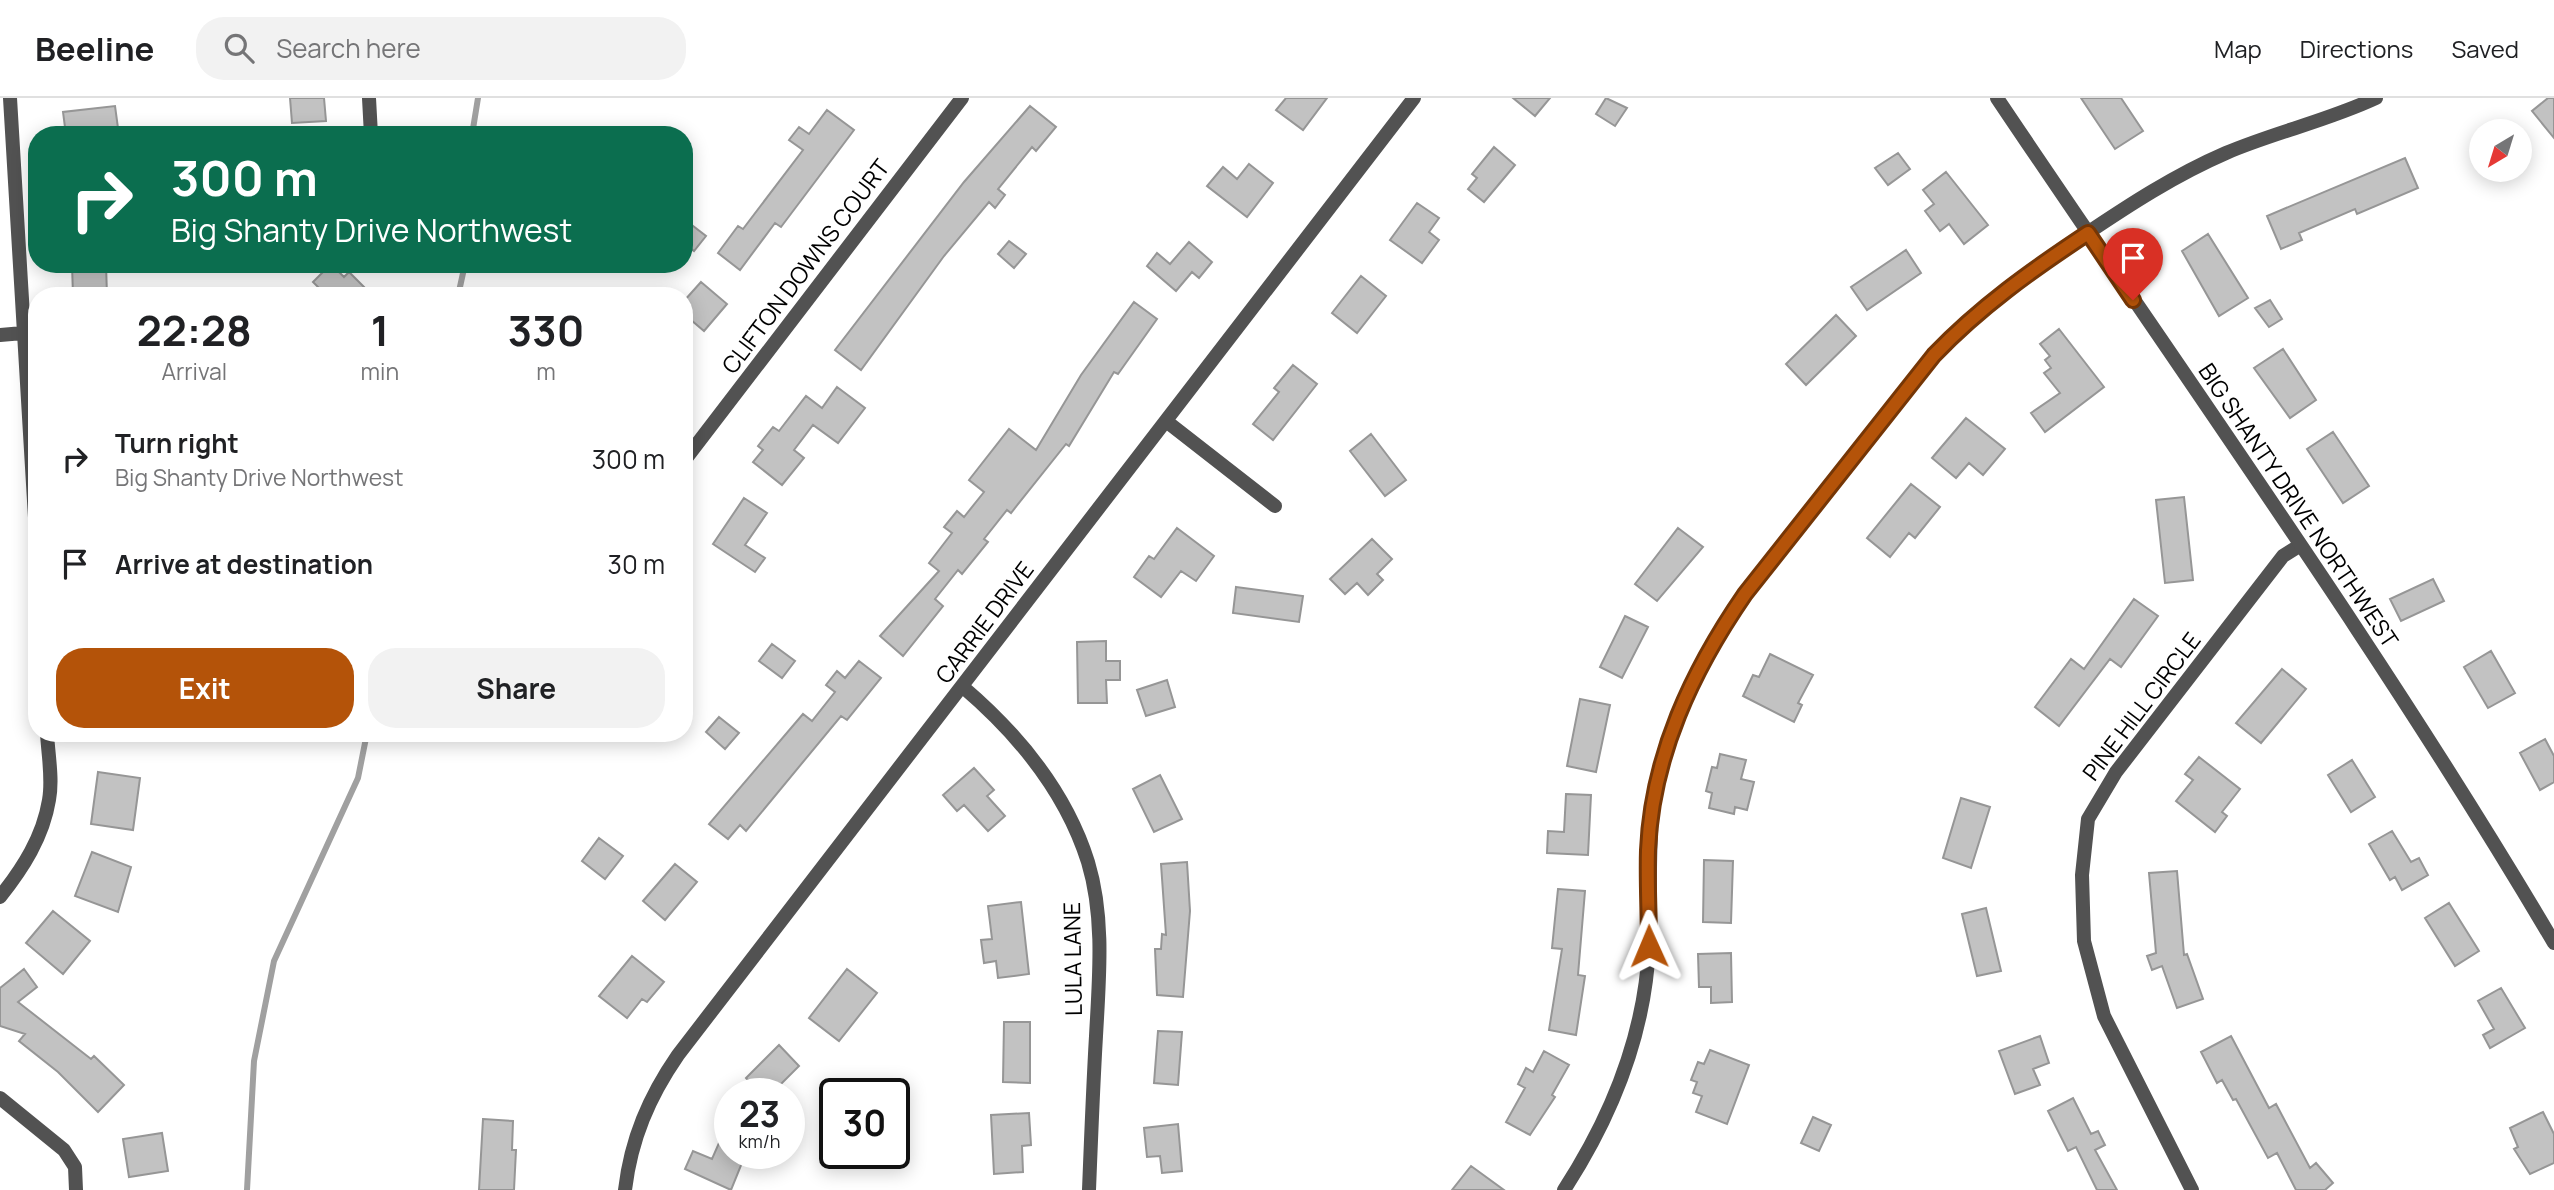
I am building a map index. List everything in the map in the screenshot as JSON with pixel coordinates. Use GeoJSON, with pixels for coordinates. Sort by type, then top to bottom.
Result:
{"type":"FeatureCollection","features":[{"type":"Feature","properties":{"kind":"street"},"geometry":{"type":"LineString","coordinates":[[10,98],[28,411]]}},
{"type":"Feature","properties":{"kind":"street"},"geometry":{"type":"LineString","coordinates":[[369,98],[371,126]]}},
{"type":"Feature","properties":{"kind":"street","name":"CLIFTON DOWNS COURT"},"geometry":{"type":"LineString","coordinates":[[693,449],[962,98]]}},
{"type":"Feature","properties":{"kind":"street","name":"CARRIE DRIVE"},"geometry":{"type":"LineString","coordinates":[[625,1190],[628,1162],[637,1129],[655,1089],[678,1055],[1414,98]]}},
{"type":"Feature","properties":{"kind":"street","name":"BIG SHANTY DRIVE NORTHWEST"},"geometry":{"type":"LineString","coordinates":[[1997,98],[2299,545],[2494,842],[2554,943]]}},
{"type":"Feature","properties":{"kind":"street"},"geometry":{"type":"LineString","coordinates":[[1564,1190],[1587,1155],[1611,1107],[1632,1053],[1643,1000],[1649,946],[1648,849],[1660,768],[1692,683],[1718,633],[1745,594],[1934,355],[1966,321],[2013,284],[2145,196],[2226,153],[2348,111],[2376,98]]}},
{"type":"Feature","properties":{"kind":"street"},"geometry":{"type":"LineString","coordinates":[[0,335],[23,333]]}},
{"type":"Feature","properties":{"kind":"street"},"geometry":{"type":"LineString","coordinates":[[1166,421],[1275,506]]}},
{"type":"Feature","properties":{"kind":"street","name":"PINE HILL CIRCLE"},"geometry":{"type":"LineString","coordinates":[[2192,1190],[2104,1016],[2084,941],[2082,875],[2088,819],[2125,761],[2283,556],[2299,545]]}},
{"type":"Feature","properties":{"kind":"street","name":"LULA LANE"},"geometry":{"type":"LineString","coordinates":[[963,687],[1004,723],[1033,757],[1066,810],[1088,862],[1097,907],[1099,951],[1089,1190]]}},
{"type":"Feature","properties":{"kind":"street"},"geometry":{"type":"LineString","coordinates":[[0,897],[26,864],[41,830],[50,798],[47,742]]}},
{"type":"Feature","properties":{"kind":"street"},"geometry":{"type":"LineString","coordinates":[[0,1098],[64,1150],[75,1167],[76,1190]]}},
{"type":"Feature","properties":{"kind":"building"},"geometry":{"type":"Polygon","coordinates":[[[290,98],[324,98],[326,121],[292,123],[290,98]]]}},
{"type":"Feature","properties":{"kind":"building"},"geometry":{"type":"Polygon","coordinates":[[[1286,98],[1327,98],[1303,130],[1276,110],[1286,98]]]}},
{"type":"Feature","properties":{"kind":"building"},"geometry":{"type":"Polygon","coordinates":[[[1513,98],[1550,98],[1535,116],[1513,98]]]}},
{"type":"Feature","properties":{"kind":"building"},"geometry":{"type":"Polygon","coordinates":[[[1606,98],[1627,108],[1615,126],[1596,114],[1606,98]]]}},
{"type":"Feature","properties":{"kind":"building"},"geometry":{"type":"Polygon","coordinates":[[[2081,98],[2121,98],[2143,131],[2115,149],[2081,98]]]}},
{"type":"Feature","properties":{"kind":"building"},"geometry":{"type":"Polygon","coordinates":[[[2548,98],[2554,98],[2554,138],[2532,111],[2548,98]]]}},
{"type":"Feature","properties":{"kind":"building"},"geometry":{"type":"Polygon","coordinates":[[[115,106],[118,126],[65,126],[63,112],[115,106]]]}},
{"type":"Feature","properties":{"kind":"building"},"geometry":{"type":"Polygon","coordinates":[[[1030,106],[1056,127],[1036,151],[1032,147],[998,189],[1005,195],[995,208],[989,202],[944,256],[861,370],[835,350],[964,182],[1030,106]]]}},
{"type":"Feature","properties":{"kind":"building"},"geometry":{"type":"Polygon","coordinates":[[[827,110],[854,130],[781,227],[775,223],[740,270],[718,253],[738,226],[743,229],[803,150],[789,140],[799,127],[809,134],[827,110]]]}},
{"type":"Feature","properties":{"kind":"building"},"geometry":{"type":"Polygon","coordinates":[[[1494,147],[1515,165],[1484,202],[1468,189],[1477,178],[1472,174],[1494,147]]]}},
{"type":"Feature","properties":{"kind":"building"},"geometry":{"type":"Polygon","coordinates":[[[1898,153],[1910,169],[1888,185],[1875,168],[1898,153]]]}},
{"type":"Feature","properties":{"kind":"building"},"geometry":{"type":"Polygon","coordinates":[[[2405,158],[2418,188],[2357,214],[2355,209],[2299,233],[2302,240],[2281,249],[2267,216],[2405,158]]]}},
{"type":"Feature","properties":{"kind":"building"},"geometry":{"type":"Polygon","coordinates":[[[1249,164],[1273,183],[1247,217],[1207,186],[1223,167],[1237,179],[1249,164]]]}},
{"type":"Feature","properties":{"kind":"building"},"geometry":{"type":"Polygon","coordinates":[[[1946,172],[1988,225],[1964,244],[1949,224],[1940,231],[1925,211],[1934,204],[1923,190],[1946,172]]]}},
{"type":"Feature","properties":{"kind":"building"},"geometry":{"type":"Polygon","coordinates":[[[1417,203],[1439,218],[1429,232],[1439,240],[1422,263],[1390,240],[1417,203]]]}},
{"type":"Feature","properties":{"kind":"building"},"geometry":{"type":"Polygon","coordinates":[[[693,226],[706,236],[693,250],[693,226]]]}},
{"type":"Feature","properties":{"kind":"building"},"geometry":{"type":"Polygon","coordinates":[[[2208,234],[2248,298],[2219,316],[2182,251],[2208,234]]]}},
{"type":"Feature","properties":{"kind":"building"},"geometry":{"type":"Polygon","coordinates":[[[1009,241],[1026,254],[1014,268],[998,254],[1009,241]]]}},
{"type":"Feature","properties":{"kind":"building"},"geometry":{"type":"Polygon","coordinates":[[[1189,242],[1212,262],[1199,278],[1192,272],[1176,291],[1147,266],[1157,253],[1170,264],[1189,242]]]}},
{"type":"Feature","properties":{"kind":"building"},"geometry":{"type":"Polygon","coordinates":[[[1906,250],[1921,273],[1867,310],[1851,287],[1906,250]]]}},
{"type":"Feature","properties":{"kind":"building"},"geometry":{"type":"Polygon","coordinates":[[[72,273],[106,273],[107,287],[73,287],[72,273]]]}},
{"type":"Feature","properties":{"kind":"building"},"geometry":{"type":"Polygon","coordinates":[[[322,273],[340,273],[344,277],[350,273],[364,287],[318,287],[313,282],[322,273]]]}},
{"type":"Feature","properties":{"kind":"building"},"geometry":{"type":"Polygon","coordinates":[[[1361,276],[1386,296],[1357,333],[1332,313],[1361,276]]]}},
{"type":"Feature","properties":{"kind":"building"},"geometry":{"type":"Polygon","coordinates":[[[701,282],[727,304],[704,331],[693,322],[693,291],[701,282]]]}},
{"type":"Feature","properties":{"kind":"building"},"geometry":{"type":"Polygon","coordinates":[[[2270,300],[2282,319],[2269,327],[2255,308],[2270,300]]]}},
{"type":"Feature","properties":{"kind":"building"},"geometry":{"type":"Polygon","coordinates":[[[1134,302],[1157,319],[1118,374],[1114,372],[1069,446],[1066,444],[1011,513],[1007,510],[984,539],[988,542],[962,574],[958,570],[935,599],[943,606],[903,656],[880,636],[939,571],[929,563],[952,533],[944,527],[957,511],[964,517],[984,492],[969,480],[1009,429],[1036,450],[1081,375],[1134,302]]]}},
{"type":"Feature","properties":{"kind":"building"},"geometry":{"type":"Polygon","coordinates":[[[1836,315],[1856,336],[1806,385],[1786,364],[1836,315]]]}},
{"type":"Feature","properties":{"kind":"building"},"geometry":{"type":"Polygon","coordinates":[[[2059,329],[2104,387],[2045,432],[2031,413],[2060,393],[2044,373],[2051,368],[2045,360],[2050,356],[2040,344],[2059,329]]]}},
{"type":"Feature","properties":{"kind":"building"},"geometry":{"type":"Polygon","coordinates":[[[2283,349],[2316,400],[2290,418],[2254,368],[2283,349]]]}},
{"type":"Feature","properties":{"kind":"building"},"geometry":{"type":"Polygon","coordinates":[[[1293,365],[1317,384],[1273,440],[1253,424],[1279,392],[1274,388],[1293,365]]]}},
{"type":"Feature","properties":{"kind":"building"},"geometry":{"type":"Polygon","coordinates":[[[837,387],[865,408],[838,443],[813,425],[794,450],[804,458],[782,485],[753,462],[763,450],[758,446],[773,427],[779,431],[806,396],[822,408],[837,387]]]}},
{"type":"Feature","properties":{"kind":"building"},"geometry":{"type":"Polygon","coordinates":[[[1966,418],[2005,449],[1983,475],[1969,463],[1956,478],[1932,458],[1966,418]]]}},
{"type":"Feature","properties":{"kind":"building"},"geometry":{"type":"Polygon","coordinates":[[[2333,432],[2369,486],[2343,503],[2307,449],[2333,432]]]}},
{"type":"Feature","properties":{"kind":"building"},"geometry":{"type":"Polygon","coordinates":[[[1371,434],[1406,480],[1385,496],[1350,451],[1371,434]]]}},
{"type":"Feature","properties":{"kind":"building"},"geometry":{"type":"Polygon","coordinates":[[[1911,484],[1940,507],[1915,538],[1909,533],[1890,557],[1867,538],[1911,484]]]}},
{"type":"Feature","properties":{"kind":"building"},"geometry":{"type":"Polygon","coordinates":[[[2184,497],[2193,580],[2165,583],[2156,500],[2184,497]]]}},
{"type":"Feature","properties":{"kind":"building"},"geometry":{"type":"Polygon","coordinates":[[[744,498],[767,513],[745,545],[765,558],[755,572],[713,544],[744,498]]]}},
{"type":"Feature","properties":{"kind":"building"},"geometry":{"type":"Polygon","coordinates":[[[1177,528],[1214,556],[1196,581],[1181,571],[1161,597],[1134,577],[1149,556],[1154,559],[1177,528]]]}},
{"type":"Feature","properties":{"kind":"building"},"geometry":{"type":"Polygon","coordinates":[[[1678,528],[1703,547],[1657,601],[1635,584],[1678,528]]]}},
{"type":"Feature","properties":{"kind":"building"},"geometry":{"type":"Polygon","coordinates":[[[1372,539],[1392,559],[1377,574],[1383,580],[1368,595],[1357,583],[1345,594],[1330,579],[1372,539]]]}},
{"type":"Feature","properties":{"kind":"building"},"geometry":{"type":"Polygon","coordinates":[[[2433,579],[2444,601],[2401,621],[2390,599],[2433,579]]]}},
{"type":"Feature","properties":{"kind":"building"},"geometry":{"type":"Polygon","coordinates":[[[1236,587],[1303,596],[1299,622],[1233,613],[1236,587]]]}},
{"type":"Feature","properties":{"kind":"building"},"geometry":{"type":"Polygon","coordinates":[[[2134,599],[2158,616],[2121,667],[2110,659],[2059,726],[2035,707],[2071,659],[2084,669],[2134,599]]]}},
{"type":"Feature","properties":{"kind":"building"},"geometry":{"type":"Polygon","coordinates":[[[1625,616],[1648,627],[1622,678],[1600,667],[1625,616]]]}},
{"type":"Feature","properties":{"kind":"building"},"geometry":{"type":"Polygon","coordinates":[[[1106,641],[1106,661],[1120,661],[1120,680],[1106,680],[1107,703],[1078,703],[1077,642],[1106,641]]]}},
{"type":"Feature","properties":{"kind":"building"},"geometry":{"type":"Polygon","coordinates":[[[772,644],[795,661],[782,678],[759,661],[772,644]]]}},
{"type":"Feature","properties":{"kind":"building"},"geometry":{"type":"Polygon","coordinates":[[[2491,651],[2515,693],[2488,708],[2464,667],[2491,651]]]}},
{"type":"Feature","properties":{"kind":"building"},"geometry":{"type":"Polygon","coordinates":[[[1770,654],[1813,675],[1798,703],[1802,705],[1794,722],[1743,696],[1753,675],[1759,677],[1770,654]]]}},
{"type":"Feature","properties":{"kind":"building"},"geometry":{"type":"Polygon","coordinates":[[[859,661],[881,678],[847,720],[841,716],[746,831],[740,825],[728,839],[709,824],[803,714],[812,721],[835,692],[826,685],[837,671],[845,678],[859,661]]]}},
{"type":"Feature","properties":{"kind":"building"},"geometry":{"type":"Polygon","coordinates":[[[2282,669],[2306,689],[2261,743],[2236,723],[2282,669]]]}},
{"type":"Feature","properties":{"kind":"building"},"geometry":{"type":"Polygon","coordinates":[[[1167,680],[1175,707],[1146,716],[1137,690],[1167,680]]]}},
{"type":"Feature","properties":{"kind":"building"},"geometry":{"type":"Polygon","coordinates":[[[1580,699],[1610,705],[1596,772],[1567,766],[1580,699]]]}},
{"type":"Feature","properties":{"kind":"building"},"geometry":{"type":"Polygon","coordinates":[[[719,717],[739,733],[725,749],[706,732],[719,717]]]}},
{"type":"Feature","properties":{"kind":"building"},"geometry":{"type":"Polygon","coordinates":[[[2545,739],[2554,756],[2554,782],[2540,790],[2520,753],[2545,739]]]}},
{"type":"Feature","properties":{"kind":"building"},"geometry":{"type":"Polygon","coordinates":[[[1720,754],[1746,760],[1741,779],[1754,782],[1747,810],[1735,807],[1734,814],[1709,808],[1712,793],[1706,791],[1712,767],[1717,768],[1720,754]]]}},
{"type":"Feature","properties":{"kind":"building"},"geometry":{"type":"Polygon","coordinates":[[[2199,757],[2240,789],[2222,812],[2227,816],[2215,832],[2176,801],[2193,780],[2185,774],[2199,757]]]}},
{"type":"Feature","properties":{"kind":"building"},"geometry":{"type":"Polygon","coordinates":[[[2352,760],[2375,797],[2351,812],[2328,775],[2352,760]]]}},
{"type":"Feature","properties":{"kind":"building"},"geometry":{"type":"Polygon","coordinates":[[[974,768],[994,790],[987,796],[1005,816],[988,831],[964,805],[957,811],[943,795],[974,768]]]}},
{"type":"Feature","properties":{"kind":"building"},"geometry":{"type":"Polygon","coordinates":[[[98,772],[140,778],[133,830],[91,824],[98,772]]]}},
{"type":"Feature","properties":{"kind":"building"},"geometry":{"type":"Polygon","coordinates":[[[1160,775],[1182,819],[1154,832],[1133,789],[1160,775]]]}},
{"type":"Feature","properties":{"kind":"building"},"geometry":{"type":"Polygon","coordinates":[[[1566,794],[1591,795],[1588,855],[1547,853],[1548,831],[1564,832],[1566,794]]]}},
{"type":"Feature","properties":{"kind":"building"},"geometry":{"type":"Polygon","coordinates":[[[1961,798],[1990,807],[1971,868],[1943,858],[1961,798]]]}},
{"type":"Feature","properties":{"kind":"building"},"geometry":{"type":"Polygon","coordinates":[[[2392,831],[2411,862],[2419,858],[2428,875],[2402,890],[2395,877],[2390,880],[2369,844],[2392,831]]]}},
{"type":"Feature","properties":{"kind":"building"},"geometry":{"type":"Polygon","coordinates":[[[599,838],[623,856],[605,879],[582,861],[599,838]]]}},
{"type":"Feature","properties":{"kind":"building"},"geometry":{"type":"Polygon","coordinates":[[[92,852],[131,867],[118,912],[75,896],[92,852]]]}},
{"type":"Feature","properties":{"kind":"building"},"geometry":{"type":"Polygon","coordinates":[[[1704,860],[1733,861],[1731,923],[1703,922],[1704,860]]]}},
{"type":"Feature","properties":{"kind":"building"},"geometry":{"type":"Polygon","coordinates":[[[1187,862],[1190,911],[1183,997],[1157,995],[1155,949],[1161,949],[1162,934],[1166,935],[1161,864],[1187,862]]]}},
{"type":"Feature","properties":{"kind":"building"},"geometry":{"type":"Polygon","coordinates":[[[675,864],[697,882],[665,920],[643,901],[675,864]]]}},
{"type":"Feature","properties":{"kind":"building"},"geometry":{"type":"Polygon","coordinates":[[[2177,871],[2184,955],[2187,954],[2203,999],[2177,1008],[2162,966],[2152,970],[2147,956],[2156,953],[2149,873],[2177,871]]]}},
{"type":"Feature","properties":{"kind":"building"},"geometry":{"type":"Polygon","coordinates":[[[1558,889],[1585,891],[1578,975],[1585,976],[1576,1035],[1549,1030],[1562,949],[1552,948],[1558,889]]]}},
{"type":"Feature","properties":{"kind":"building"},"geometry":{"type":"Polygon","coordinates":[[[1021,902],[1029,974],[998,978],[996,961],[984,963],[981,940],[992,939],[988,906],[1021,902]]]}},
{"type":"Feature","properties":{"kind":"building"},"geometry":{"type":"Polygon","coordinates":[[[2449,903],[2479,951],[2455,966],[2425,918],[2449,903]]]}},
{"type":"Feature","properties":{"kind":"building"},"geometry":{"type":"Polygon","coordinates":[[[1986,908],[2001,971],[1977,976],[1962,914],[1986,908]]]}},
{"type":"Feature","properties":{"kind":"building"},"geometry":{"type":"Polygon","coordinates":[[[53,911],[90,941],[63,974],[26,943],[53,911]]]}},
{"type":"Feature","properties":{"kind":"building"},"geometry":{"type":"Polygon","coordinates":[[[1731,953],[1732,1002],[1711,1003],[1711,987],[1699,987],[1698,954],[1731,953]]]}},
{"type":"Feature","properties":{"kind":"building"},"geometry":{"type":"Polygon","coordinates":[[[632,956],[664,982],[647,1002],[642,999],[627,1018],[599,996],[632,956]]]}},
{"type":"Feature","properties":{"kind":"building"},"geometry":{"type":"Polygon","coordinates":[[[24,969],[37,987],[18,1002],[91,1059],[94,1056],[124,1085],[98,1112],[58,1072],[19,1041],[25,1034],[0,1026],[0,988],[24,969]]]}},
{"type":"Feature","properties":{"kind":"building"},"geometry":{"type":"Polygon","coordinates":[[[847,969],[877,993],[839,1041],[809,1018],[847,969]]]}},
{"type":"Feature","properties":{"kind":"building"},"geometry":{"type":"Polygon","coordinates":[[[2501,988],[2525,1028],[2490,1048],[2483,1035],[2494,1029],[2478,1001],[2501,988]]]}},
{"type":"Feature","properties":{"kind":"building"},"geometry":{"type":"Polygon","coordinates":[[[1004,1022],[1030,1022],[1030,1083],[1003,1082],[1004,1022]]]}},
{"type":"Feature","properties":{"kind":"building"},"geometry":{"type":"Polygon","coordinates":[[[1158,1031],[1182,1032],[1178,1085],[1154,1083],[1158,1031]]]}},
{"type":"Feature","properties":{"kind":"building"},"geometry":{"type":"Polygon","coordinates":[[[2040,1036],[2049,1063],[2033,1069],[2040,1085],[2015,1094],[1999,1051],[2040,1036]]]}},
{"type":"Feature","properties":{"kind":"building"},"geometry":{"type":"Polygon","coordinates":[[[2231,1036],[2269,1108],[2276,1104],[2310,1168],[2316,1163],[2333,1183],[2325,1190],[2296,1190],[2277,1153],[2268,1158],[2236,1099],[2233,1100],[2222,1080],[2217,1083],[2201,1052],[2231,1036]]]}},
{"type":"Feature","properties":{"kind":"building"},"geometry":{"type":"Polygon","coordinates":[[[779,1045],[799,1066],[787,1078],[746,1078],[779,1045]]]}},
{"type":"Feature","properties":{"kind":"building"},"geometry":{"type":"Polygon","coordinates":[[[1710,1050],[1749,1065],[1727,1124],[1696,1112],[1702,1096],[1693,1093],[1697,1082],[1691,1080],[1698,1062],[1704,1064],[1710,1050]]]}},
{"type":"Feature","properties":{"kind":"building"},"geometry":{"type":"Polygon","coordinates":[[[1544,1051],[1569,1065],[1552,1095],[1555,1097],[1530,1135],[1506,1122],[1525,1088],[1518,1084],[1526,1068],[1533,1072],[1544,1051]]]}},
{"type":"Feature","properties":{"kind":"building"},"geometry":{"type":"Polygon","coordinates":[[[2073,1098],[2091,1134],[2098,1131],[2105,1145],[2095,1150],[2117,1190],[2097,1190],[2076,1147],[2068,1151],[2048,1111],[2073,1098]]]}},
{"type":"Feature","properties":{"kind":"building"},"geometry":{"type":"Polygon","coordinates":[[[2543,1112],[2554,1134],[2554,1163],[2530,1174],[2514,1149],[2518,1147],[2510,1128],[2543,1112]]]}},
{"type":"Feature","properties":{"kind":"building"},"geometry":{"type":"Polygon","coordinates":[[[1029,1113],[1031,1145],[1022,1146],[1023,1172],[994,1174],[991,1115],[1029,1113]]]}},
{"type":"Feature","properties":{"kind":"building"},"geometry":{"type":"Polygon","coordinates":[[[1813,1117],[1831,1125],[1819,1151],[1801,1143],[1813,1117]]]}},
{"type":"Feature","properties":{"kind":"building"},"geometry":{"type":"Polygon","coordinates":[[[483,1119],[513,1121],[512,1150],[516,1150],[514,1190],[479,1190],[483,1119]]]}},
{"type":"Feature","properties":{"kind":"building"},"geometry":{"type":"Polygon","coordinates":[[[1178,1124],[1182,1171],[1162,1173],[1160,1156],[1147,1157],[1144,1128],[1178,1124]]]}},
{"type":"Feature","properties":{"kind":"building"},"geometry":{"type":"Polygon","coordinates":[[[162,1133],[168,1171],[129,1177],[123,1139],[162,1133]]]}},
{"type":"Feature","properties":{"kind":"building"},"geometry":{"type":"Polygon","coordinates":[[[693,1151],[712,1159],[714,1154],[714,1169],[740,1169],[731,1190],[685,1169],[693,1151]]]}},
{"type":"Feature","properties":{"kind":"building"},"geometry":{"type":"Polygon","coordinates":[[[1471,1166],[1504,1190],[1452,1190],[1471,1166]]]}},
{"type":"Feature","properties":{"kind":"waterway"},"geometry":{"type":"LineString","coordinates":[[473,126],[478,98]]}},
{"type":"Feature","properties":{"kind":"waterway"},"geometry":{"type":"LineString","coordinates":[[460,287],[463,273]]}},
{"type":"Feature","properties":{"kind":"waterway"},"geometry":{"type":"LineString","coordinates":[[247,1190],[254,1061],[274,961],[358,778],[365,742]]}},
{"type":"Feature","properties":{"kind":"route"},"geometry":{"type":"LineString","coordinates":[[1649,946],[1648,849],[1660,768],[1672,729],[1692,683],[1718,633],[1745,594],[1934,355],[1966,321],[2013,284],[2088,233],[2133,300]]}}]}
